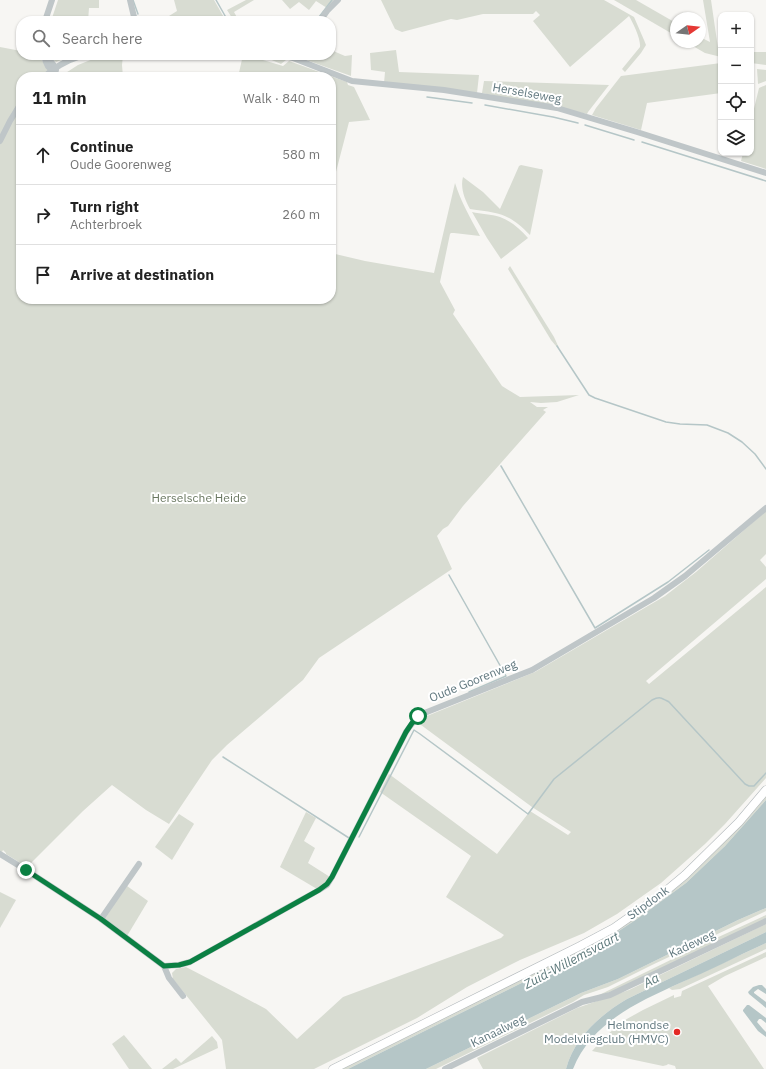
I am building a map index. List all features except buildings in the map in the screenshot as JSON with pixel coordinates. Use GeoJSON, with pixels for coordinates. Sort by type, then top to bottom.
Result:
{"type":"FeatureCollection","features":[{"type":"Feature","properties":{"kind":"main road","name":"Stipdonk"},"geometry":{"type":"LineString","coordinates":[[333,1069],[573,950],[614,928],[661,895],[685,875],[739,822],[766,790]]}},
{"type":"Feature","properties":{"kind":"street"},"geometry":{"type":"LineString","coordinates":[[47,16],[52,0]]}},
{"type":"Feature","properties":{"kind":"street"},"geometry":{"type":"LineString","coordinates":[[130,0],[134,16]]}},
{"type":"Feature","properties":{"kind":"street"},"geometry":{"type":"LineString","coordinates":[[324,16],[338,0]]}},
{"type":"Feature","properties":{"kind":"street"},"geometry":{"type":"LineString","coordinates":[[46,60],[53,72],[73,60]]}},
{"type":"Feature","properties":{"kind":"street","name":"Herselseweg"},"geometry":{"type":"LineString","coordinates":[[302,60],[332,72]]}},
{"type":"Feature","properties":{"kind":"street","name":"Herselseweg"},"geometry":{"type":"LineString","coordinates":[[336,74],[361,82],[444,90],[557,108],[766,173]]}},
{"type":"Feature","properties":{"kind":"street"},"geometry":{"type":"LineString","coordinates":[[0,141],[16,111]]}},
{"type":"Feature","properties":{"kind":"street","name":"Oude Goorenweg"},"geometry":{"type":"LineString","coordinates":[[164,966],[179,965],[190,962],[319,890],[327,884],[332,877],[406,732],[418,716],[532,670],[654,598],[685,576],[766,508]]}},
{"type":"Feature","properties":{"kind":"street"},"geometry":{"type":"LineString","coordinates":[[0,854],[101,919],[164,966],[169,978],[183,996]]}},
{"type":"Feature","properties":{"kind":"street"},"geometry":{"type":"LineString","coordinates":[[101,919],[140,864]]}},
{"type":"Feature","properties":{"kind":"street","name":"Kadeweg"},"geometry":{"type":"LineString","coordinates":[[582,1002],[610,995],[766,921]]}},
{"type":"Feature","properties":{"kind":"street","name":"Kanaalweg"},"geometry":{"type":"LineString","coordinates":[[445,1069],[582,1002]]}},
{"type":"Feature","properties":{"kind":"green space"},"geometry":{"type":"Polygon","coordinates":[[[58,0],[99,0],[99,8],[89,8],[88,16],[53,16],[58,0]]]}},
{"type":"Feature","properties":{"kind":"green space"},"geometry":{"type":"Polygon","coordinates":[[[174,0],[214,0],[223,16],[169,16],[177,11],[174,0]]]}},
{"type":"Feature","properties":{"kind":"green space"},"geometry":{"type":"Polygon","coordinates":[[[246,0],[254,0],[234,12],[236,16],[231,16],[227,10],[246,0]]]}},
{"type":"Feature","properties":{"kind":"green space"},"geometry":{"type":"Polygon","coordinates":[[[282,0],[334,0],[327,8],[316,1],[309,10],[299,2],[290,9],[282,0]]]}},
{"type":"Feature","properties":{"kind":"green space"},"geometry":{"type":"Polygon","coordinates":[[[381,0],[604,0],[634,17],[646,45],[625,72],[622,69],[640,47],[635,27],[629,16],[570,67],[533,21],[540,15],[536,11],[533,14],[483,14],[457,20],[451,19],[402,32],[395,29],[381,0]]]}},
{"type":"Feature","properties":{"kind":"green space"},"geometry":{"type":"Polygon","coordinates":[[[614,0],[636,0],[670,20],[670,33],[614,0]]]}},
{"type":"Feature","properties":{"kind":"green space"},"geometry":{"type":"Polygon","coordinates":[[[703,0],[711,0],[718,56],[705,53],[696,48],[706,48],[706,40],[710,42],[703,0]]]}},
{"type":"Feature","properties":{"kind":"green space","name":"Herselsche Heide"},"geometry":{"type":"Polygon","coordinates":[[[0,47],[16,50],[16,60],[42,60],[50,72],[16,72],[16,304],[336,304],[336,254],[365,261],[434,273],[455,183],[463,204],[480,236],[454,233],[450,234],[440,282],[455,310],[453,314],[502,386],[520,397],[579,395],[557,402],[530,402],[537,407],[548,407],[543,410],[546,412],[463,506],[448,526],[437,536],[452,569],[319,658],[303,680],[227,745],[212,760],[169,824],[146,810],[112,785],[83,811],[27,867],[6,854],[3,850],[2,852],[0,851],[0,47]]]}},
{"type":"Feature","properties":{"kind":"green space"},"geometry":{"type":"Polygon","coordinates":[[[396,50],[399,72],[479,75],[477,93],[384,83],[385,72],[371,70],[370,53],[396,50]]]}},
{"type":"Feature","properties":{"kind":"green space"},"geometry":{"type":"Polygon","coordinates":[[[336,52],[345,56],[352,55],[351,76],[306,60],[336,60],[336,52]]]}},
{"type":"Feature","properties":{"kind":"green space"},"geometry":{"type":"Polygon","coordinates":[[[754,52],[766,52],[766,65],[754,63],[754,52]]]}},
{"type":"Feature","properties":{"kind":"green space"},"geometry":{"type":"Polygon","coordinates":[[[90,60],[122,60],[123,72],[67,72],[78,65],[90,60]]]}},
{"type":"Feature","properties":{"kind":"green space"},"geometry":{"type":"Polygon","coordinates":[[[242,60],[263,60],[283,66],[289,61],[319,72],[239,72],[242,60]]]}},
{"type":"Feature","properties":{"kind":"green space"},"geometry":{"type":"Polygon","coordinates":[[[272,60],[286,60],[281,64],[272,60]]]}},
{"type":"Feature","properties":{"kind":"green space"},"geometry":{"type":"Polygon","coordinates":[[[718,63],[718,93],[647,103],[641,130],[592,115],[621,76],[718,63]]]}},
{"type":"Feature","properties":{"kind":"green space"},"geometry":{"type":"Polygon","coordinates":[[[757,69],[766,70],[766,81],[758,84],[757,69]]]}},
{"type":"Feature","properties":{"kind":"green space"},"geometry":{"type":"Polygon","coordinates":[[[336,78],[347,82],[348,85],[354,87],[370,120],[349,122],[336,172],[336,78]]]}},
{"type":"Feature","properties":{"kind":"green space"},"geometry":{"type":"Polygon","coordinates":[[[484,81],[609,85],[587,114],[482,93],[484,81]]]}},
{"type":"Feature","properties":{"kind":"green space"},"geometry":{"type":"Polygon","coordinates":[[[766,85],[766,169],[741,161],[742,156],[754,156],[754,109],[759,88],[766,85]]]}},
{"type":"Feature","properties":{"kind":"green space"},"geometry":{"type":"Polygon","coordinates":[[[521,165],[542,169],[543,171],[530,235],[516,222],[503,215],[470,209],[463,190],[463,177],[483,192],[500,209],[519,166],[521,165]]]}},
{"type":"Feature","properties":{"kind":"green space"},"geometry":{"type":"Polygon","coordinates":[[[472,212],[500,217],[522,231],[528,238],[501,259],[472,212]]]}},
{"type":"Feature","properties":{"kind":"green space"},"geometry":{"type":"Polygon","coordinates":[[[510,266],[554,337],[559,348],[551,340],[508,269],[510,266]]]}},
{"type":"Feature","properties":{"kind":"green space"},"geometry":{"type":"Polygon","coordinates":[[[766,511],[766,554],[760,560],[766,567],[766,579],[646,681],[649,684],[766,587],[766,778],[725,824],[661,883],[617,914],[584,933],[520,960],[467,987],[417,1018],[314,1069],[226,1069],[222,1040],[173,979],[172,973],[176,969],[186,967],[266,1009],[297,1039],[343,997],[501,938],[504,935],[446,897],[471,856],[380,792],[389,774],[497,854],[530,811],[568,835],[571,832],[532,807],[417,722],[422,718],[535,672],[665,596],[696,572],[766,511]]]}},
{"type":"Feature","properties":{"kind":"green space"},"geometry":{"type":"Polygon","coordinates":[[[766,794],[766,800],[725,846],[686,883],[637,919],[596,946],[348,1069],[338,1069],[646,908],[766,794]]]}},
{"type":"Feature","properties":{"kind":"green space"},"geometry":{"type":"Polygon","coordinates":[[[306,812],[316,818],[304,841],[315,848],[308,863],[330,877],[326,883],[317,889],[280,867],[306,812]]]}},
{"type":"Feature","properties":{"kind":"green space"},"geometry":{"type":"Polygon","coordinates":[[[179,814],[194,824],[172,860],[155,847],[179,814]]]}},
{"type":"Feature","properties":{"kind":"green space"},"geometry":{"type":"Polygon","coordinates":[[[127,886],[148,901],[127,936],[104,918],[127,886]]]}},
{"type":"Feature","properties":{"kind":"green space"},"geometry":{"type":"Polygon","coordinates":[[[0,892],[16,900],[0,928],[0,892]]]}},
{"type":"Feature","properties":{"kind":"green space"},"geometry":{"type":"Polygon","coordinates":[[[766,908],[766,911],[608,987],[584,995],[573,1002],[436,1069],[426,1069],[581,993],[618,979],[738,920],[766,908]]]}},
{"type":"Feature","properties":{"kind":"green space"},"geometry":{"type":"Polygon","coordinates":[[[766,915],[766,920],[627,986],[593,998],[699,946],[766,915]]]}},
{"type":"Feature","properties":{"kind":"green space"},"geometry":{"type":"Polygon","coordinates":[[[766,924],[766,932],[627,999],[607,1012],[589,1028],[582,1037],[575,1047],[566,1069],[483,1069],[477,1058],[577,1008],[629,990],[766,924]]]}},
{"type":"Feature","properties":{"kind":"green space"},"geometry":{"type":"Polygon","coordinates":[[[766,943],[766,949],[680,989],[672,990],[669,988],[766,943]]]}},
{"type":"Feature","properties":{"kind":"green space","name":"Helmondse Modelvliegclub (HMVC)"},"geometry":{"type":"Polygon","coordinates":[[[766,952],[766,957],[725,976],[708,986],[764,1069],[676,1069],[675,1066],[668,1064],[663,1066],[592,1051],[608,1034],[625,1020],[674,995],[674,998],[681,996],[682,991],[766,952]]]}},
{"type":"Feature","properties":{"kind":"green space"},"geometry":{"type":"Polygon","coordinates":[[[124,1035],[152,1069],[129,1069],[112,1044],[124,1035]]]}},
{"type":"Feature","properties":{"kind":"green space"},"geometry":{"type":"Polygon","coordinates":[[[212,1036],[217,1042],[218,1048],[173,1069],[162,1069],[176,1058],[181,1063],[212,1036]]]}},
{"type":"Feature","properties":{"kind":"water","name":"Zuid-Willemsvaart"},"geometry":{"type":"Polygon","coordinates":[[[766,800],[766,908],[738,920],[618,979],[581,993],[426,1069],[348,1069],[596,946],[637,919],[686,883],[725,846],[766,800]]]}},
{"type":"Feature","properties":{"kind":"water"},"geometry":{"type":"Polygon","coordinates":[[[766,932],[766,943],[632,1006],[591,1039],[581,1053],[573,1069],[566,1069],[575,1047],[589,1028],[617,1005],[766,932]]]}},
{"type":"Feature","properties":{"kind":"water"},"geometry":{"type":"Polygon","coordinates":[[[762,985],[766,989],[766,994],[758,989],[754,993],[766,1002],[766,1008],[748,992],[753,987],[762,985]]]}},
{"type":"Feature","properties":{"kind":"water"},"geometry":{"type":"Polygon","coordinates":[[[747,1005],[766,1018],[766,1023],[761,1019],[757,1022],[766,1032],[766,1037],[758,1031],[743,1011],[747,1005]]]}},
{"type":"Feature","properties":{"kind":"waterway"},"geometry":{"type":"LineString","coordinates":[[133,0],[138,14]]}},
{"type":"Feature","properties":{"kind":"waterway"},"geometry":{"type":"LineString","coordinates":[[216,0],[225,16]]}},
{"type":"Feature","properties":{"kind":"waterway"},"geometry":{"type":"LineString","coordinates":[[320,16],[332,0]]}},
{"type":"Feature","properties":{"kind":"waterway"},"geometry":{"type":"LineString","coordinates":[[427,97],[472,103]]}},
{"type":"Feature","properties":{"kind":"waterway"},"geometry":{"type":"LineString","coordinates":[[485,105],[578,123]]}},
{"type":"Feature","properties":{"kind":"waterway"},"geometry":{"type":"LineString","coordinates":[[585,125],[634,140]]}},
{"type":"Feature","properties":{"kind":"waterway"},"geometry":{"type":"LineString","coordinates":[[642,142],[766,181]]}},
{"type":"Feature","properties":{"kind":"waterway"},"geometry":{"type":"LineString","coordinates":[[557,346],[589,395],[666,422],[707,425],[728,433],[742,442],[755,454],[766,469]]}},
{"type":"Feature","properties":{"kind":"waterway"},"geometry":{"type":"LineString","coordinates":[[501,466],[595,628],[668,582],[709,550]]}},
{"type":"Feature","properties":{"kind":"waterway"},"geometry":{"type":"LineString","coordinates":[[449,575],[506,676],[469,692]]}},
{"type":"Feature","properties":{"kind":"waterway"},"geometry":{"type":"LineString","coordinates":[[359,837],[414,730],[528,814],[554,779],[652,700],[657,698],[669,702],[745,784],[754,786],[766,773]]}},
{"type":"Feature","properties":{"kind":"waterway"},"geometry":{"type":"LineString","coordinates":[[223,757],[349,838]]}},
{"type":"Feature","properties":{"kind":"place","name":"Helmondse Modelvliegclub (HMVC)"},"geometry":{"type":"Point","coordinates":[677,1032]}},
{"type":"Feature","properties":{"kind":"route"},"geometry":{"type":"LineString","coordinates":[[26,870],[101,919],[164,966],[179,965],[190,962],[319,890],[327,884],[332,877],[406,732],[418,716]]}},
{"type":"Feature","properties":{"kind":"water label","name":"Aa"},"geometry":{"type":"Point","coordinates":[651,980]}}]}
